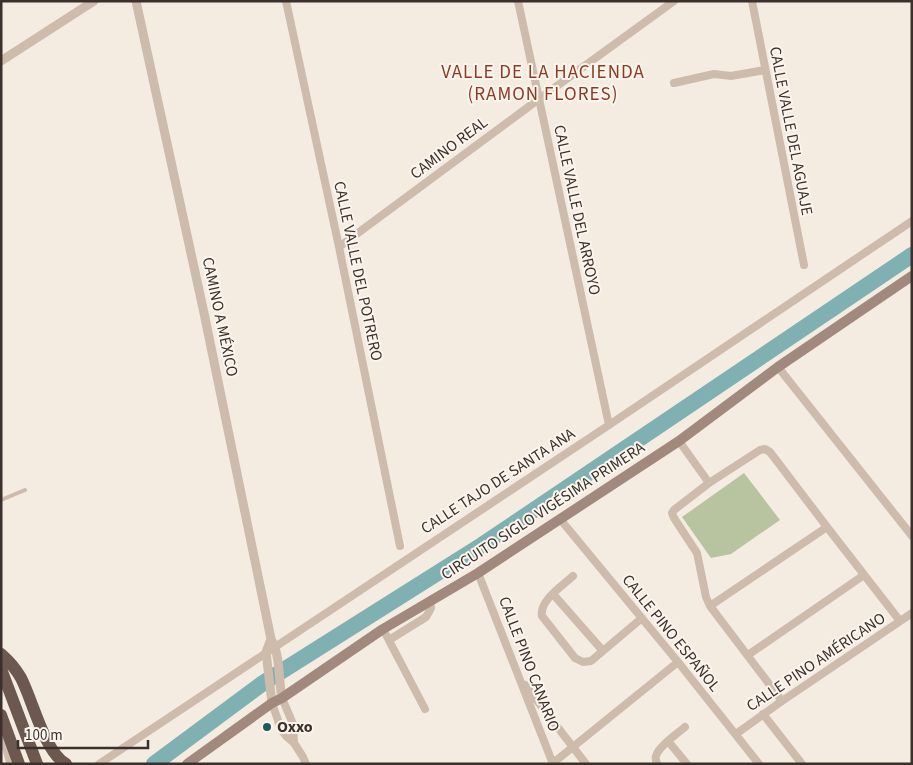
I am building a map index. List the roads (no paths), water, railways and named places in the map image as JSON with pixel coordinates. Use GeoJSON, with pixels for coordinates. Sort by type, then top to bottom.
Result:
{"type":"FeatureCollection","features":[{"type":"Feature","properties":{"kind":"highway"},"geometry":{"type":"LineString","coordinates":[[1,654],[21,678],[48,742],[60,761],[66,764]]}},
{"type":"Feature","properties":{"kind":"highway"},"geometry":{"type":"LineString","coordinates":[[1,669],[37,764]]}},
{"type":"Feature","properties":{"kind":"highway"},"geometry":{"type":"LineString","coordinates":[[3,720],[19,764]]}},
{"type":"Feature","properties":{"kind":"main road","name":"CIRCUITO SIGLO VIGÉSIMA PRIMERA"},"geometry":{"type":"LineString","coordinates":[[187,764],[271,698],[382,629],[478,573],[560,520],[679,440],[778,367],[912,276]]}},
{"type":"Feature","properties":{"kind":"street"},"geometry":{"type":"LineString","coordinates":[[1,61],[94,1]]}},
{"type":"Feature","properties":{"kind":"street","name":"CAMINO A MÉXICO"},"geometry":{"type":"LineString","coordinates":[[136,1],[275,647],[281,693]]}},
{"type":"Feature","properties":{"kind":"street","name":"CALLE VALLE DEL POTRERO"},"geometry":{"type":"LineString","coordinates":[[286,1],[339,247],[400,546]]}},
{"type":"Feature","properties":{"kind":"street","name":"CALLE VALLE DEL ARROYO"},"geometry":{"type":"LineString","coordinates":[[518,1],[609,425]]}},
{"type":"Feature","properties":{"kind":"street","name":"CAMINO REAL"},"geometry":{"type":"LineString","coordinates":[[339,247],[674,1]]}},
{"type":"Feature","properties":{"kind":"street","name":"CALLE VALLE DEL AGUAJE"},"geometry":{"type":"LineString","coordinates":[[752,1],[804,265]]}},
{"type":"Feature","properties":{"kind":"street"},"geometry":{"type":"LineString","coordinates":[[674,83],[714,74],[731,76],[765,70]]}},
{"type":"Feature","properties":{"kind":"street","name":"CALLE TAJO DE SANTA ANA"},"geometry":{"type":"LineString","coordinates":[[275,647],[912,221]]}},
{"type":"Feature","properties":{"kind":"street"},"geometry":{"type":"LineString","coordinates":[[778,367],[912,536]]}},
{"type":"Feature","properties":{"kind":"street"},"geometry":{"type":"LineString","coordinates":[[679,440],[709,483]]}},
{"type":"Feature","properties":{"kind":"street"},"geometry":{"type":"LineString","coordinates":[[782,701],[710,606],[706,597],[697,553],[672,513],[709,483],[760,450],[770,452],[900,621]]}},
{"type":"Feature","properties":{"kind":"street","name":"CALLE PINO ESPAÑOL"},"geometry":{"type":"LineString","coordinates":[[560,520],[678,662],[759,764]]}},
{"type":"Feature","properties":{"kind":"street"},"geometry":{"type":"LineString","coordinates":[[710,606],[827,527]]}},
{"type":"Feature","properties":{"kind":"street","name":"CALLE PINO CANARIO"},"geometry":{"type":"LineString","coordinates":[[478,573],[553,764]]}},
{"type":"Feature","properties":{"kind":"street"},"geometry":{"type":"LineString","coordinates":[[748,655],[864,575]]}},
{"type":"Feature","properties":{"kind":"street"},"geometry":{"type":"LineString","coordinates":[[573,576],[544,603],[540,610],[542,616],[575,658],[583,662],[591,661],[642,618]]}},
{"type":"Feature","properties":{"kind":"street"},"geometry":{"type":"LineString","coordinates":[[553,594],[603,651]]}},
{"type":"Feature","properties":{"kind":"street"},"geometry":{"type":"LineString","coordinates":[[389,640],[426,617],[431,608],[430,601]]}},
{"type":"Feature","properties":{"kind":"street","name":"CALLE PINO AMÉRICANO"},"geometry":{"type":"LineString","coordinates":[[736,734],[912,612]]}},
{"type":"Feature","properties":{"kind":"street"},"geometry":{"type":"LineString","coordinates":[[382,629],[425,709]]}},
{"type":"Feature","properties":{"kind":"street"},"geometry":{"type":"LineString","coordinates":[[99,764],[266,655],[275,647]]}},
{"type":"Feature","properties":{"kind":"street"},"geometry":{"type":"LineString","coordinates":[[266,655],[271,698],[281,729],[294,743],[306,764]]}},
{"type":"Feature","properties":{"kind":"street"},"geometry":{"type":"LineString","coordinates":[[553,764],[678,662]]}},
{"type":"Feature","properties":{"kind":"street"},"geometry":{"type":"LineString","coordinates":[[519,678],[586,764]]}},
{"type":"Feature","properties":{"kind":"street"},"geometry":{"type":"LineString","coordinates":[[281,693],[293,724],[294,743]]}},
{"type":"Feature","properties":{"kind":"street"},"geometry":{"type":"LineString","coordinates":[[764,714],[802,764]]}},
{"type":"Feature","properties":{"kind":"street"},"geometry":{"type":"LineString","coordinates":[[3,720],[3,735],[11,764]]}},
{"type":"Feature","properties":{"kind":"street"},"geometry":{"type":"LineString","coordinates":[[657,764],[655,760],[657,752],[685,728]]}},
{"type":"Feature","properties":{"kind":"street"},"geometry":{"type":"LineString","coordinates":[[668,741],[687,764]]}},
{"type":"Feature","properties":{"kind":"lane"},"geometry":{"type":"LineString","coordinates":[[1,500],[25,490]]}},
{"type":"Feature","properties":{"kind":"waterway"},"geometry":{"type":"LineString","coordinates":[[154,764],[263,683],[482,545],[912,255]]}},
{"type":"Feature","properties":{"kind":"place","name":"Oxxo"},"geometry":{"type":"Point","coordinates":[267,727]}},
{"type":"Feature","properties":{"kind":"district","name":"VALLE DE LA HACIENDA (RAMON FLORES)"},"geometry":{"type":"Point","coordinates":[543,83]}}]}
